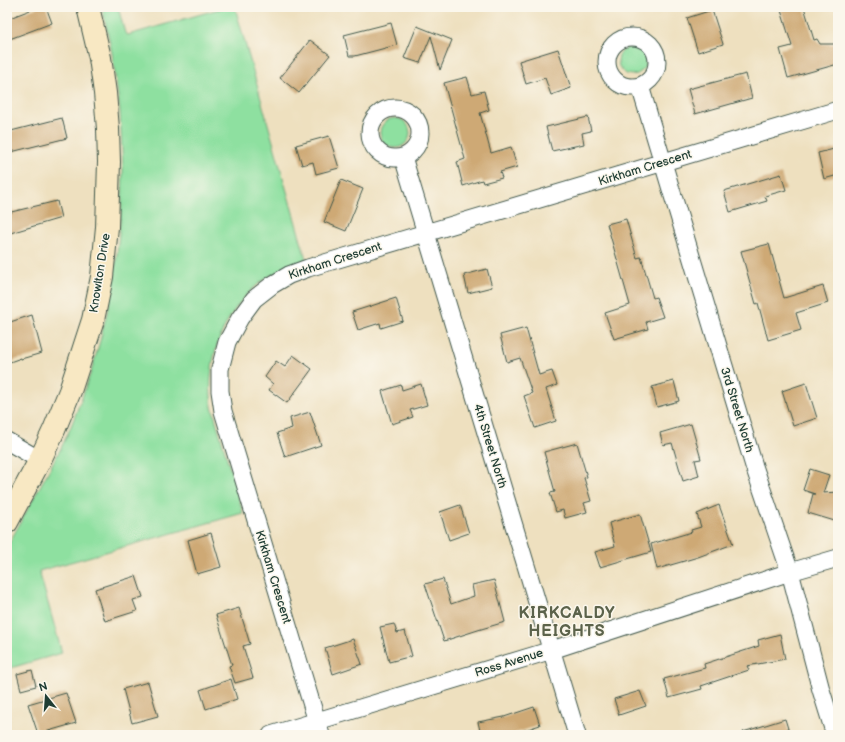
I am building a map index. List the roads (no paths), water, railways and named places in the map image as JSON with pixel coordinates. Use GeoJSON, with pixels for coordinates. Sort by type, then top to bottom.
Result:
{"type":"FeatureCollection","features":[{"type":"Feature","properties":{"kind":"street","name":"Knowlton Drive"},"geometry":{"type":"LineString","coordinates":[[7,522],[40,460],[70,391],[92,320],[102,278],[107,227],[109,162],[108,129],[100,58],[88,7]]}},
{"type":"Feature","properties":{"kind":"street","name":"3rd Street North"},"geometry":{"type":"LineString","coordinates":[[640,86],[754,466],[790,572],[821,690],[835,735]]}},
{"type":"Feature","properties":{"kind":"street","name":"Kirkham Crescent"},"geometry":{"type":"LineString","coordinates":[[319,728],[223,411],[220,391],[220,369],[227,342],[240,318],[254,299],[272,285],[289,275],[308,268],[838,110]]}},
{"type":"Feature","properties":{"kind":"street","name":"4th Street North"},"geometry":{"type":"LineString","coordinates":[[403,157],[577,735]]}},
{"type":"Feature","properties":{"kind":"street"},"geometry":{"type":"LineString","coordinates":[[7,442],[40,460]]}},
{"type":"Feature","properties":{"kind":"street","name":"Ross Avenue"},"geometry":{"type":"LineString","coordinates":[[271,735],[319,728],[790,572],[838,558]]}},
{"type":"Feature","properties":{"kind":"district","name":"KIRKCALDY HEIGHTS"},"geometry":{"type":"Point","coordinates":[567,622]}}]}
